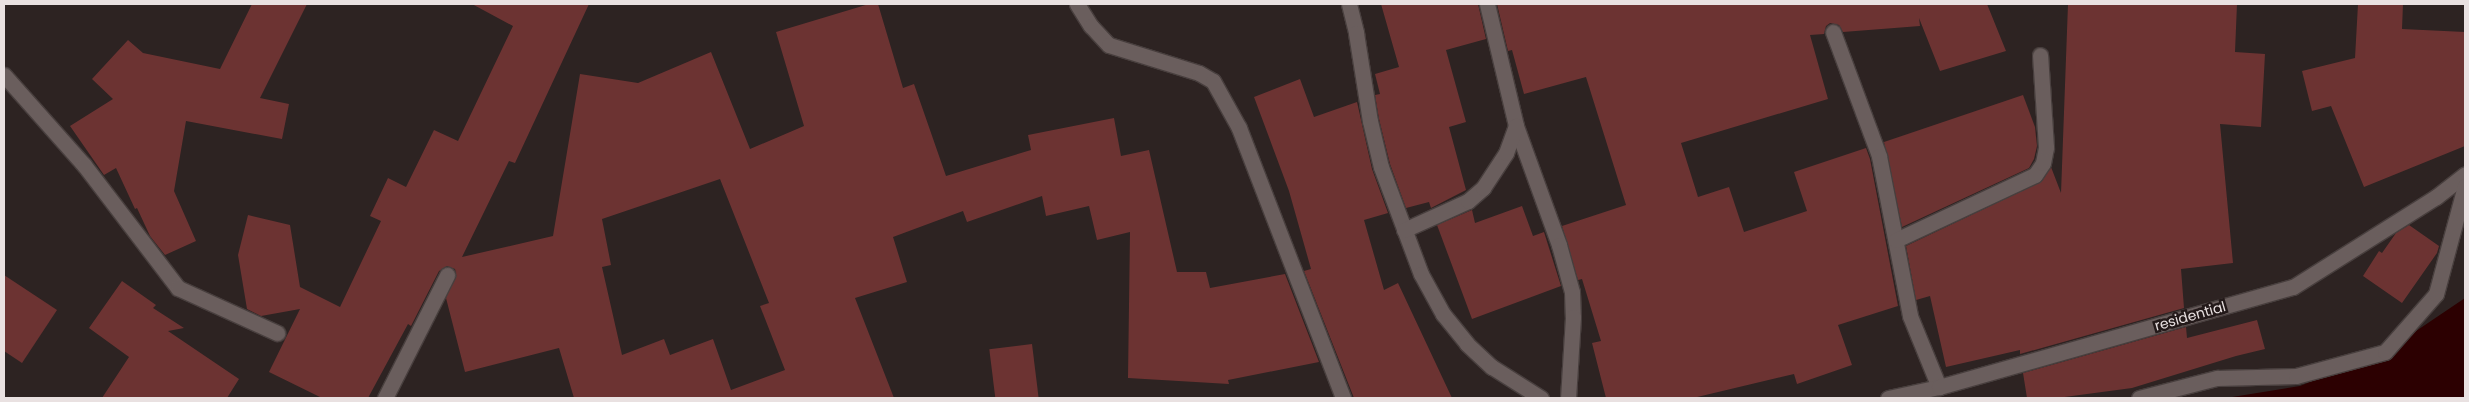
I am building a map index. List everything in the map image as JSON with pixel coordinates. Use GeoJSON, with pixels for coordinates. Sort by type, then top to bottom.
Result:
{"type":"FeatureCollection","features":[{"type":"Feature","properties":{"kind":"street"},"geometry":{"type":"LineString","coordinates":[[1077,4],[1091,26],[1109,45],[1199,72],[1213,82],[1239,128],[1343,398]]}},
{"type":"Feature","properties":{"kind":"street"},"geometry":{"type":"LineString","coordinates":[[1349,4],[1356,33],[1370,121],[1381,167],[1421,274],[1438,306],[1467,344],[1492,368],[1540,398]]}},
{"type":"Feature","properties":{"kind":"street"},"geometry":{"type":"LineString","coordinates":[[1488,4],[1516,126],[1559,245],[1572,292],[1573,317],[1568,398]]}},
{"type":"Feature","properties":{"kind":"street"},"geometry":{"type":"LineString","coordinates":[[1833,32],[1879,156],[1910,316],[1939,387]]}},
{"type":"Feature","properties":{"kind":"street"},"geometry":{"type":"LineString","coordinates":[[1896,240],[2035,175],[2043,163],[2046,147],[2040,55]]}},
{"type":"Feature","properties":{"kind":"street"},"geometry":{"type":"LineString","coordinates":[[4,75],[84,165],[178,288],[277,333]]}},
{"type":"Feature","properties":{"kind":"street"},"geometry":{"type":"LineString","coordinates":[[1404,230],[1468,202],[1483,188],[1506,153],[1516,126]]}},
{"type":"Feature","properties":{"kind":"street","name":"residential"},"geometry":{"type":"LineString","coordinates":[[1888,398],[1939,387],[2294,287],[2436,197],[2465,174]]}},
{"type":"Feature","properties":{"kind":"street"},"geometry":{"type":"LineString","coordinates":[[2139,398],[2217,378],[2296,376],[2385,352],[2436,294],[2465,186]]}},
{"type":"Feature","properties":{"kind":"street"},"geometry":{"type":"LineString","coordinates":[[385,398],[447,275]]}},
{"type":"Feature","properties":{"kind":"shaded area"},"geometry":{"type":"Polygon","coordinates":[[[2465,298],[2465,398],[2226,398],[2300,386],[2385,352],[2465,298]]]}},
{"type":"Feature","properties":{"kind":"building"},"geometry":{"type":"Polygon","coordinates":[[[252,4],[307,4],[260,98],[289,104],[282,139],[186,121],[174,191],[196,241],[165,255],[150,236],[116,168],[104,175],[70,126],[113,99],[92,79],[128,40],[143,53],[220,69],[252,4]]]}},
{"type":"Feature","properties":{"kind":"building"},"geometry":{"type":"Polygon","coordinates":[[[472,4],[589,4],[515,163],[509,161],[462,257],[553,236],[580,74],[638,83],[711,52],[750,149],[804,126],[776,32],[869,4],[878,4],[903,88],[914,84],[946,176],[1031,150],[1028,135],[1114,118],[1121,156],[1149,150],[1177,272],[1206,272],[1210,288],[1285,274],[1319,362],[1228,380],[1229,384],[1128,378],[1130,232],[1097,240],[1089,206],[1046,216],[1042,196],[967,222],[963,211],[893,237],[907,282],[855,298],[894,398],[574,398],[559,348],[465,372],[446,298],[456,274],[455,269],[447,266],[439,271],[411,326],[408,324],[368,398],[322,398],[269,372],[300,309],[261,316],[247,309],[238,255],[248,215],[290,225],[300,287],[340,307],[381,221],[370,216],[388,178],[406,187],[434,130],[458,141],[513,26],[472,4]],[[720,179],[602,219],[611,265],[602,267],[622,355],[664,339],[670,355],[713,339],[731,390],[785,370],[760,306],[769,303],[720,179]]]}},
{"type":"Feature","properties":{"kind":"building"},"geometry":{"type":"Polygon","coordinates":[[[1381,4],[1478,4],[1486,39],[1446,50],[1466,122],[1449,127],[1466,190],[1431,208],[1429,202],[1406,208],[1390,164],[1375,95],[1380,94],[1375,74],[1399,67],[1381,4]]]}},
{"type":"Feature","properties":{"kind":"building"},"geometry":{"type":"Polygon","coordinates":[[[1497,4],[1987,4],[2006,51],[1940,71],[1919,18],[1920,26],[1843,32],[1839,25],[1830,23],[1826,26],[1824,34],[1810,35],[1828,99],[1681,143],[1698,197],[1729,187],[1744,232],[1807,211],[1794,172],[1866,148],[1870,159],[1898,306],[1838,325],[1852,365],[1797,384],[1794,374],[1693,398],[1606,398],[1592,343],[1601,341],[1582,279],[1578,280],[1562,226],[1626,205],[1586,77],[1524,94],[1512,50],[1508,51],[1497,4]]]}},
{"type":"Feature","properties":{"kind":"building"},"geometry":{"type":"Polygon","coordinates":[[[2068,4],[2237,4],[2235,52],[2265,54],[2261,127],[2220,124],[2233,263],[2181,269],[2184,308],[2020,354],[2020,350],[1946,367],[1930,296],[1916,300],[1906,246],[2039,183],[2051,167],[2061,193],[2068,4]]]}},
{"type":"Feature","properties":{"kind":"building"},"geometry":{"type":"Polygon","coordinates":[[[2358,4],[2403,4],[2402,29],[2465,32],[2465,146],[2364,187],[2331,106],[2312,111],[2302,71],[2355,58],[2358,4]]]}},
{"type":"Feature","properties":{"kind":"building"},"geometry":{"type":"Polygon","coordinates":[[[1300,79],[1314,117],[1357,102],[1372,169],[1388,213],[1364,220],[1384,290],[1398,283],[1452,398],[1354,398],[1304,271],[1311,269],[1289,191],[1254,97],[1300,79]]]}},
{"type":"Feature","properties":{"kind":"building"},"geometry":{"type":"Polygon","coordinates":[[[2023,95],[2035,127],[2037,146],[2034,159],[2029,168],[1902,227],[1884,142],[2023,95]]]}},
{"type":"Feature","properties":{"kind":"building"},"geometry":{"type":"Polygon","coordinates":[[[1522,206],[1533,236],[1544,232],[1561,286],[1472,319],[1437,225],[1472,210],[1475,223],[1522,206]]]}},
{"type":"Feature","properties":{"kind":"building"},"geometry":{"type":"Polygon","coordinates":[[[2409,225],[2439,246],[2437,253],[2402,303],[2363,276],[2379,251],[2382,253],[2396,233],[2409,225]]]}},
{"type":"Feature","properties":{"kind":"building"},"geometry":{"type":"Polygon","coordinates":[[[4,275],[57,310],[22,363],[4,351],[4,275]]]}},
{"type":"Feature","properties":{"kind":"building"},"geometry":{"type":"Polygon","coordinates":[[[122,281],[156,305],[153,308],[184,328],[168,331],[239,379],[227,398],[102,398],[129,357],[89,328],[122,281]]]}},
{"type":"Feature","properties":{"kind":"building"},"geometry":{"type":"Polygon","coordinates":[[[2257,320],[2265,349],[2132,388],[2057,398],[2027,398],[2023,373],[2186,327],[2187,338],[2257,320]]]}},
{"type":"Feature","properties":{"kind":"building"},"geometry":{"type":"Polygon","coordinates":[[[1032,344],[1039,398],[995,398],[989,349],[1032,344]]]}}]}
